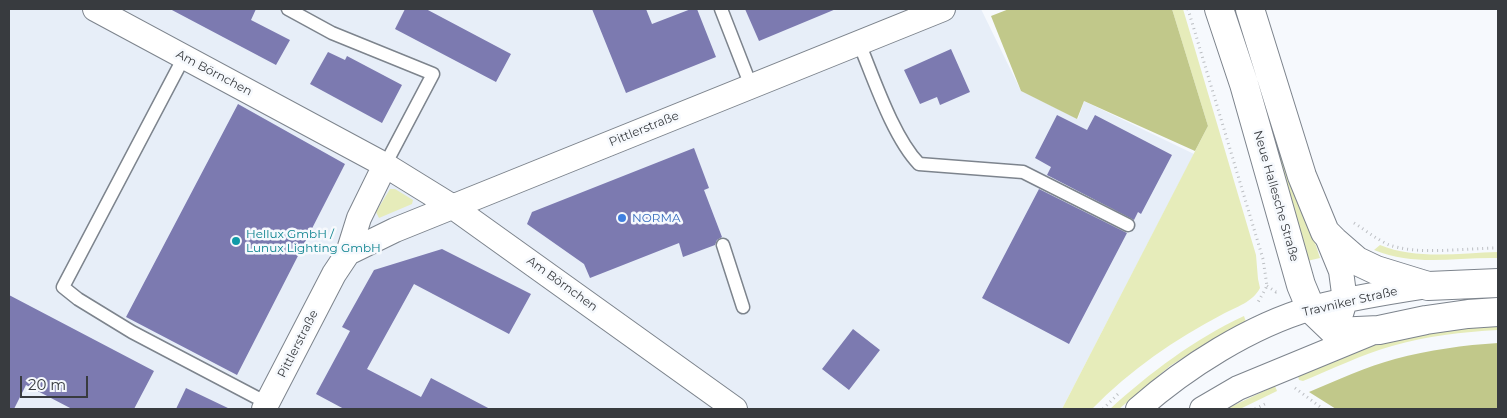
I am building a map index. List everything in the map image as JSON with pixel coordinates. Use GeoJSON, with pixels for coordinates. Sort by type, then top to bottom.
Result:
{"type":"FeatureCollection","features":[{"type":"Feature","properties":{"kind":"main road","name":"Neue Hallesche Straße"},"geometry":{"type":"LineString","coordinates":[[1220,9],[1244,84],[1301,285],[1311,309],[1335,332]]}},
{"type":"Feature","properties":{"kind":"main road"},"geometry":{"type":"LineString","coordinates":[[1250,9],[1302,176],[1326,232],[1357,261],[1376,270],[1428,286]]}},
{"type":"Feature","properties":{"kind":"main road","name":"Travniker Straße"},"geometry":{"type":"LineString","coordinates":[[1428,286],[1498,283]]}},
{"type":"Feature","properties":{"kind":"main road"},"geometry":{"type":"LineString","coordinates":[[1335,332],[1380,330],[1426,320],[1498,312]]}},
{"type":"Feature","properties":{"kind":"street","name":"Am Börnchen"},"geometry":{"type":"LineString","coordinates":[[95,9],[385,165],[453,207],[735,409]]}},
{"type":"Feature","properties":{"kind":"street","name":"Pittlerstraße"},"geometry":{"type":"LineString","coordinates":[[348,253],[374,239],[943,9]]}},
{"type":"Feature","properties":{"kind":"street","name":"Pittlerstraße"},"geometry":{"type":"LineString","coordinates":[[266,406],[334,274],[348,253],[359,218],[385,165]]}},
{"type":"Feature","properties":{"kind":"street"},"geometry":{"type":"LineString","coordinates":[[1312,356],[1335,332],[1345,301],[1340,271],[1326,232]]}},
{"type":"Feature","properties":{"kind":"street","name":"Travniker Straße"},"geometry":{"type":"LineString","coordinates":[[1138,409],[1159,390],[1218,350],[1268,325],[1311,309],[1428,286]]}},
{"type":"Feature","properties":{"kind":"street"},"geometry":{"type":"LineString","coordinates":[[1202,409],[1238,388],[1312,356],[1380,330]]}},
{"type":"Feature","properties":{"kind":"lane"},"geometry":{"type":"LineString","coordinates":[[288,9],[332,33],[433,74],[385,165]]}},
{"type":"Feature","properties":{"kind":"lane"},"geometry":{"type":"LineString","coordinates":[[721,9],[751,86]]}},
{"type":"Feature","properties":{"kind":"lane"},"geometry":{"type":"LineString","coordinates":[[858,43],[892,122],[909,153],[919,164],[1023,172],[1128,225]]}},
{"type":"Feature","properties":{"kind":"lane"},"geometry":{"type":"LineString","coordinates":[[184,57],[63,288],[132,332],[266,406]]}},
{"type":"Feature","properties":{"kind":"lane"},"geometry":{"type":"LineString","coordinates":[[723,246],[743,307]]}},
{"type":"Feature","properties":{"kind":"path"},"geometry":{"type":"LineString","coordinates":[[1188,9],[1264,259],[1267,286],[1258,303],[1250,307]]}},
{"type":"Feature","properties":{"kind":"path"},"geometry":{"type":"LineString","coordinates":[[1374,237],[1407,250],[1498,248]]}},
{"type":"Feature","properties":{"kind":"path"},"geometry":{"type":"LineString","coordinates":[[1287,393],[1304,386]]}},
{"type":"Feature","properties":{"kind":"path"},"geometry":{"type":"LineString","coordinates":[[1296,389],[1322,409]]}},
{"type":"Feature","properties":{"kind":"path"},"geometry":{"type":"LineString","coordinates":[[1103,409],[1122,390]]}},
{"type":"Feature","properties":{"kind":"path"},"geometry":{"type":"LineString","coordinates":[[1255,409],[1271,401]]}},
{"type":"Feature","properties":{"kind":"shaded area"},"geometry":{"type":"Polygon","coordinates":[[[9,9],[981,9],[1021,91],[1078,119],[1084,101],[1194,154],[1062,409],[9,409],[9,9]]]}},
{"type":"Feature","properties":{"kind":"green space"},"geometry":{"type":"Polygon","coordinates":[[[1009,9],[1172,9],[1208,126],[1195,151],[1084,101],[1077,119],[1021,91],[991,16],[1009,9]]]}},
{"type":"Feature","properties":{"kind":"green space"},"geometry":{"type":"Polygon","coordinates":[[[1172,9],[1183,9],[1256,255],[1260,288],[1249,301],[1188,334],[1137,368],[1092,409],[1062,409],[1208,126],[1172,9]]]}},
{"type":"Feature","properties":{"kind":"green space"},"geometry":{"type":"Polygon","coordinates":[[[1232,9],[1239,9],[1320,258],[1307,261],[1232,9]]]}},
{"type":"Feature","properties":{"kind":"green space"},"geometry":{"type":"Polygon","coordinates":[[[390,189],[395,189],[413,200],[412,204],[379,218],[376,212],[390,189]]]}},
{"type":"Feature","properties":{"kind":"green space"},"geometry":{"type":"Polygon","coordinates":[[[1380,245],[1408,253],[1423,254],[1498,252],[1498,258],[1421,260],[1390,255],[1374,250],[1380,245]]]}},
{"type":"Feature","properties":{"kind":"green space"},"geometry":{"type":"Polygon","coordinates":[[[1244,316],[1246,322],[1170,366],[1119,409],[1110,409],[1141,382],[1190,346],[1244,316]]]}},
{"type":"Feature","properties":{"kind":"green space"},"geometry":{"type":"Polygon","coordinates":[[[1498,324],[1498,330],[1445,335],[1392,346],[1303,381],[1299,380],[1298,376],[1355,351],[1391,339],[1431,331],[1498,324]]]}},
{"type":"Feature","properties":{"kind":"green space"},"geometry":{"type":"Polygon","coordinates":[[[1498,343],[1498,409],[1336,409],[1309,392],[1362,370],[1395,359],[1446,348],[1498,343]]]}},
{"type":"Feature","properties":{"kind":"green space"},"geometry":{"type":"Polygon","coordinates":[[[1275,386],[1277,391],[1240,409],[1226,409],[1275,386]]]}},
{"type":"Feature","properties":{"kind":"building"},"geometry":{"type":"Polygon","coordinates":[[[170,9],[256,9],[251,20],[290,40],[276,65],[170,9]]]}},
{"type":"Feature","properties":{"kind":"building"},"geometry":{"type":"Polygon","coordinates":[[[405,9],[426,9],[511,54],[496,82],[395,29],[405,9]]]}},
{"type":"Feature","properties":{"kind":"building"},"geometry":{"type":"Polygon","coordinates":[[[592,9],[646,9],[652,24],[691,9],[697,9],[716,57],[626,93],[592,9]]]}},
{"type":"Feature","properties":{"kind":"building"},"geometry":{"type":"Polygon","coordinates":[[[745,9],[836,9],[759,41],[745,9]]]}},
{"type":"Feature","properties":{"kind":"building"},"geometry":{"type":"Polygon","coordinates":[[[951,49],[970,92],[940,105],[937,97],[920,104],[904,70],[951,49]]]}},
{"type":"Feature","properties":{"kind":"building"},"geometry":{"type":"Polygon","coordinates":[[[328,52],[345,60],[347,56],[402,85],[382,123],[310,84],[328,52]]]}},
{"type":"Feature","properties":{"kind":"building","name":"Hellux GmbH / Lunux Lighting GmbH"},"geometry":{"type":"Polygon","coordinates":[[[238,104],[345,164],[237,375],[126,317],[238,104]]]}},
{"type":"Feature","properties":{"kind":"building"},"geometry":{"type":"Polygon","coordinates":[[[1057,115],[1087,130],[1095,115],[1172,155],[1141,214],[1138,212],[1134,220],[1047,175],[1051,167],[1035,158],[1057,115]]]}},
{"type":"Feature","properties":{"kind":"building","name":"NORMA"},"geometry":{"type":"Polygon","coordinates":[[[694,148],[709,188],[704,190],[722,237],[717,240],[715,245],[683,257],[679,243],[590,278],[584,264],[527,224],[532,212],[694,148]]]}},
{"type":"Feature","properties":{"kind":"building"},"geometry":{"type":"Polygon","coordinates":[[[1039,189],[1127,233],[1069,344],[982,298],[1039,189]]]}},
{"type":"Feature","properties":{"kind":"building"},"geometry":{"type":"Polygon","coordinates":[[[442,249],[531,294],[509,334],[414,284],[367,369],[421,397],[431,378],[490,409],[344,409],[316,394],[350,331],[342,327],[374,270],[442,249]]]}},
{"type":"Feature","properties":{"kind":"building"},"geometry":{"type":"Polygon","coordinates":[[[9,295],[154,371],[134,409],[72,409],[26,385],[14,409],[9,409],[9,295]]]}},
{"type":"Feature","properties":{"kind":"building"},"geometry":{"type":"Polygon","coordinates":[[[853,329],[880,350],[849,390],[822,369],[853,329]]]}},
{"type":"Feature","properties":{"kind":"building"},"geometry":{"type":"Polygon","coordinates":[[[186,388],[230,409],[176,409],[186,388]]]}},
{"type":"Feature","properties":{"kind":"place","name":"NORMA"},"geometry":{"type":"Point","coordinates":[622,218]}},
{"type":"Feature","properties":{"kind":"place","name":"Hellux GmbH / Lunux Lighting GmbH"},"geometry":{"type":"Point","coordinates":[236,241]}}]}
